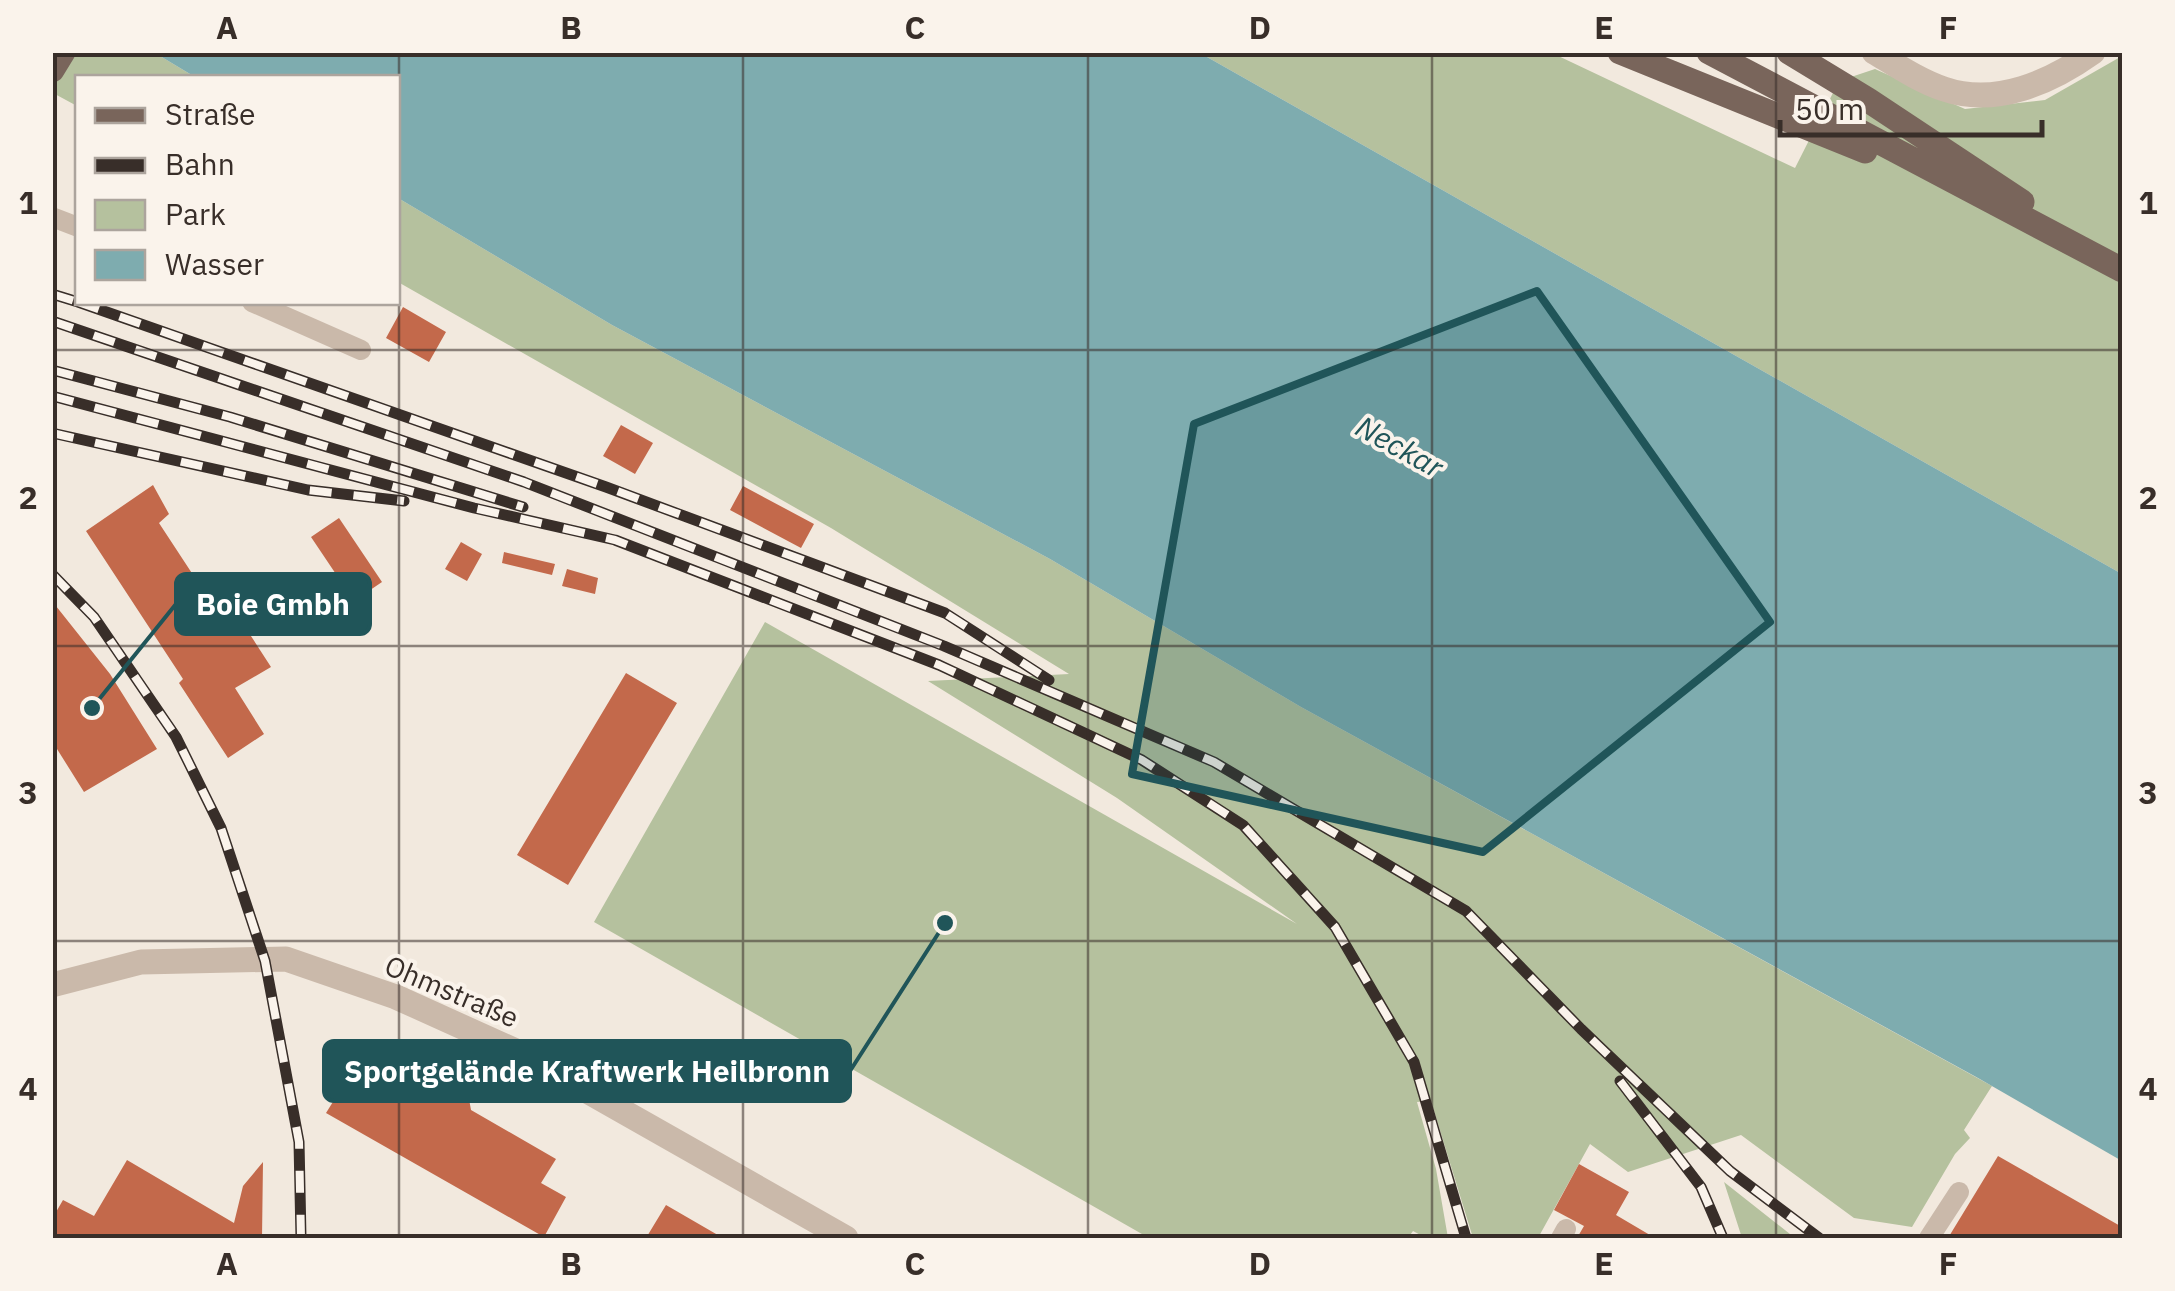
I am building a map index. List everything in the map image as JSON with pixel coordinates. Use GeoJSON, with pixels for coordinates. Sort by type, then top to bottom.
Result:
{"type":"FeatureCollection","features":[{"type":"Feature","properties":{"kind":"main road"},"geometry":{"type":"LineString","coordinates":[[52,70],[63,52]]}},
{"type":"Feature","properties":{"kind":"main road"},"geometry":{"type":"LineString","coordinates":[[1620,52],[1995,203]]}},
{"type":"Feature","properties":{"kind":"main road"},"geometry":{"type":"LineString","coordinates":[[1709,52],[2122,269]]}},
{"type":"Feature","properties":{"kind":"main road"},"geometry":{"type":"LineString","coordinates":[[1789,52],[2122,269]]}},
{"type":"Feature","properties":{"kind":"street"},"geometry":{"type":"LineString","coordinates":[[1874,52],[1946,90],[1992,94],[2032,87],[2067,71],[2093,52]]}},
{"type":"Feature","properties":{"kind":"street","name":"Ohmstraße"},"geometry":{"type":"LineString","coordinates":[[52,986],[140,962],[286,960],[396,996],[520,1053],[846,1238]]}},
{"type":"Feature","properties":{"kind":"lane"},"geometry":{"type":"LineString","coordinates":[[259,305],[362,350]]}},
{"type":"Feature","properties":{"kind":"lane"},"geometry":{"type":"LineString","coordinates":[[1929,1238],[1959,1192]]}},
{"type":"Feature","properties":{"kind":"highlighted area"},"geometry":{"type":"Polygon","coordinates":[[[1537,291],[1770,622],[1483,852],[1132,774],[1194,424],[1537,291]]]}},
{"type":"Feature","properties":{"kind":"green space"},"geometry":{"type":"Polygon","coordinates":[[[52,53],[155,53],[192,75],[75,75],[75,105],[53,93],[52,53]]]}},
{"type":"Feature","properties":{"kind":"green space"},"geometry":{"type":"Polygon","coordinates":[[[1200,53],[1552,53],[1795,168],[1839,81],[1875,69],[1965,109],[2045,100],[2122,56],[2122,574],[1200,53]]]}},
{"type":"Feature","properties":{"kind":"green space"},"geometry":{"type":"Polygon","coordinates":[[[400,199],[612,325],[1050,559],[1301,707],[1992,1086],[1964,1130],[1970,1138],[1955,1154],[1912,1227],[1854,1218],[1741,1135],[1628,1172],[1590,1144],[1538,1238],[1473,1238],[1431,1101],[1417,1102],[1436,1169],[1448,1238],[1426,1238],[1413,1231],[1408,1238],[1149,1238],[594,922],[765,622],[1297,924],[1117,798],[928,681],[1069,674],[831,528],[400,283],[400,199]]]}},
{"type":"Feature","properties":{"kind":"green space"},"geometry":{"type":"Polygon","coordinates":[[[1724,1182],[1795,1238],[1742,1238],[1724,1182]]]}},
{"type":"Feature","properties":{"kind":"water","name":"Neckar"},"geometry":{"type":"Polygon","coordinates":[[[155,53],[1200,53],[2122,574],[2122,1161],[1301,707],[1050,559],[612,325],[400,199],[400,75],[192,75],[155,53]]]}},
{"type":"Feature","properties":{"kind":"building"},"geometry":{"type":"Polygon","coordinates":[[[403,307],[446,332],[429,362],[386,338],[403,307]]]}},
{"type":"Feature","properties":{"kind":"building"},"geometry":{"type":"Polygon","coordinates":[[[621,425],[653,443],[635,474],[603,456],[621,425]]]}},
{"type":"Feature","properties":{"kind":"building"},"geometry":{"type":"Polygon","coordinates":[[[153,485],[169,514],[159,523],[199,584],[212,576],[271,667],[235,688],[264,734],[228,758],[179,683],[183,679],[86,531],[153,485]]]}},
{"type":"Feature","properties":{"kind":"building"},"geometry":{"type":"Polygon","coordinates":[[[743,486],[814,524],[801,548],[730,510],[743,486]]]}},
{"type":"Feature","properties":{"kind":"building"},"geometry":{"type":"Polygon","coordinates":[[[339,518],[382,582],[354,601],[311,537],[339,518]]]}},
{"type":"Feature","properties":{"kind":"building"},"geometry":{"type":"Polygon","coordinates":[[[461,542],[482,554],[467,581],[445,569],[461,542]]]}},
{"type":"Feature","properties":{"kind":"building"},"geometry":{"type":"Polygon","coordinates":[[[504,552],[555,564],[552,575],[502,563],[504,552]]]}},
{"type":"Feature","properties":{"kind":"building"},"geometry":{"type":"Polygon","coordinates":[[[567,569],[598,578],[595,594],[562,586],[567,569]]]}},
{"type":"Feature","properties":{"kind":"building"},"geometry":{"type":"Polygon","coordinates":[[[52,601],[110,674],[157,749],[84,792],[52,741],[52,601]]]}},
{"type":"Feature","properties":{"kind":"building"},"geometry":{"type":"Polygon","coordinates":[[[626,673],[677,703],[568,885],[517,855],[626,673]]]}},
{"type":"Feature","properties":{"kind":"building"},"geometry":{"type":"Polygon","coordinates":[[[423,1049],[459,1064],[457,1067],[478,1081],[469,1099],[471,1110],[556,1159],[541,1183],[566,1197],[544,1237],[326,1113],[341,1089],[411,1071],[423,1049]]]}},
{"type":"Feature","properties":{"kind":"building"},"geometry":{"type":"Polygon","coordinates":[[[1998,1156],[2122,1227],[2122,1238],[1948,1238],[1998,1156]]]}},
{"type":"Feature","properties":{"kind":"building"},"geometry":{"type":"Polygon","coordinates":[[[127,1160],[234,1223],[243,1186],[263,1162],[262,1238],[52,1238],[52,1219],[63,1200],[94,1216],[127,1160]]]}},
{"type":"Feature","properties":{"kind":"building"},"geometry":{"type":"Polygon","coordinates":[[[1579,1164],[1629,1192],[1616,1215],[1655,1238],[1577,1238],[1584,1226],[1554,1210],[1579,1164]]]}},
{"type":"Feature","properties":{"kind":"building"},"geometry":{"type":"Polygon","coordinates":[[[666,1205],[723,1238],[646,1238],[666,1205]]]}},
{"type":"Feature","properties":{"kind":"railway"},"geometry":{"type":"LineString","coordinates":[[52,294],[75,301]]}},
{"type":"Feature","properties":{"kind":"railway"},"geometry":{"type":"LineString","coordinates":[[87,305],[606,487],[945,613],[1049,680]]}},
{"type":"Feature","properties":{"kind":"railway"},"geometry":{"type":"LineString","coordinates":[[52,321],[524,482],[944,646],[1214,762],[1466,911],[1581,1029],[1730,1171],[1819,1238]]}},
{"type":"Feature","properties":{"kind":"railway"},"geometry":{"type":"LineString","coordinates":[[52,370],[230,417],[523,507]]}},
{"type":"Feature","properties":{"kind":"railway"},"geometry":{"type":"LineString","coordinates":[[52,396],[474,508],[615,540],[939,665],[1142,760],[1243,825],[1335,927],[1414,1062],[1466,1238]]}},
{"type":"Feature","properties":{"kind":"railway"},"geometry":{"type":"LineString","coordinates":[[52,433],[308,490],[404,501]]}},
{"type":"Feature","properties":{"kind":"railway"},"geometry":{"type":"LineString","coordinates":[[52,574],[94,617],[176,737],[221,828],[265,961],[299,1142],[301,1238]]}},
{"type":"Feature","properties":{"kind":"railway"},"geometry":{"type":"LineString","coordinates":[[1620,1081],[1701,1187],[1723,1238]]}},
{"type":"Feature","properties":{"kind":"place","name":"Boie Gmbh"},"geometry":{"type":"Point","coordinates":[92,708]}},
{"type":"Feature","properties":{"kind":"place","name":"Sportgelände Kraftwerk Heilbronn"},"geometry":{"type":"Point","coordinates":[945,923]}}]}
